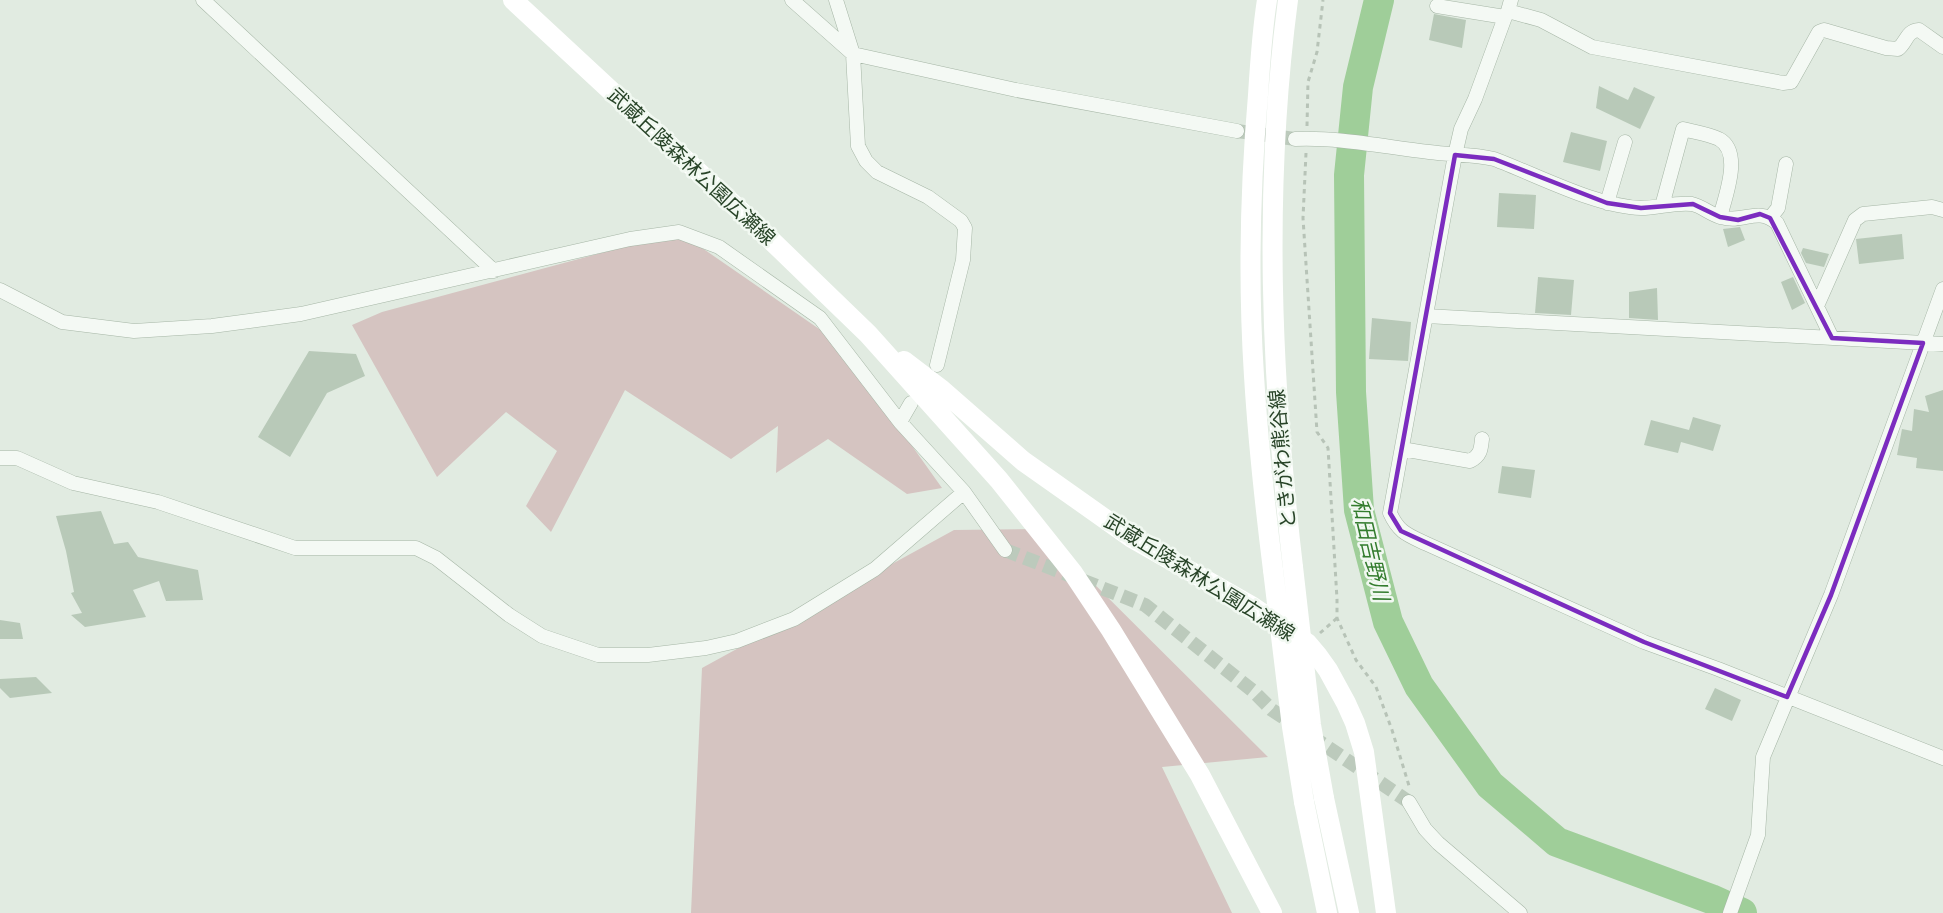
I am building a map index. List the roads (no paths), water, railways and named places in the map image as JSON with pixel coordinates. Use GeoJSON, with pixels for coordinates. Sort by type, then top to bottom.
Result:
{"type":"FeatureCollection","features":[{"type":"Feature","properties":{"kind":"main road","name":"武蔵丘陵森林公園広瀬線"},"geometry":{"type":"LineString","coordinates":[[513,0],[746,216],[868,334],[999,480],[1073,573],[1111,630],[1200,775],[1272,913]]}},
{"type":"Feature","properties":{"kind":"main road","name":"ときがわ熊谷線"},"geometry":{"type":"LineString","coordinates":[[1267,0],[1253,148],[1251,216],[1253,375],[1264,493],[1292,727],[1304,802],[1327,913]]}},
{"type":"Feature","properties":{"kind":"main road","name":"ときがわ熊谷線"},"geometry":{"type":"LineString","coordinates":[[1288,0],[1274,150],[1272,293],[1276,386],[1284,493],[1311,725],[1349,913]]}},
{"type":"Feature","properties":{"kind":"main road","name":"武蔵丘陵森林公園広瀬線"},"geometry":{"type":"LineString","coordinates":[[868,334],[942,390],[1023,461],[1132,538],[1253,607],[1307,644],[1318,656],[1346,703],[1364,752],[1386,913]]}},
{"type":"Feature","properties":{"kind":"street"},"geometry":{"type":"LineString","coordinates":[[203,0],[494,271]]}},
{"type":"Feature","properties":{"kind":"street"},"geometry":{"type":"LineString","coordinates":[[792,0],[853,54],[1016,90],[1237,131]]}},
{"type":"Feature","properties":{"kind":"street"},"geometry":{"type":"LineString","coordinates":[[836,0],[853,54],[858,146],[866,161],[877,172],[928,197],[961,221],[965,228],[963,260],[937,365]]}},
{"type":"Feature","properties":{"kind":"street"},"geometry":{"type":"LineString","coordinates":[[1437,6],[1508,9],[1541,20],[1592,46],[1783,83],[1791,82],[1819,32],[1824,30],[1886,48],[1898,49],[1903,46],[1908,34],[1919,30],[1943,47]]}},
{"type":"Feature","properties":{"kind":"street"},"geometry":{"type":"LineString","coordinates":[[1508,9],[1475,99],[1461,129],[1390,513],[1401,531],[1571,610],[1644,642],[1943,758]]}},
{"type":"Feature","properties":{"kind":"street"},"geometry":{"type":"LineString","coordinates":[[1662,206],[1683,129],[1720,140],[1730,149],[1732,165],[1720,217]]}},
{"type":"Feature","properties":{"kind":"street"},"geometry":{"type":"LineString","coordinates":[[1307,139],[1494,159],[1607,203],[1641,208],[1694,204],[1720,217],[1738,220],[1760,214],[1777,224],[1832,338]]}},
{"type":"Feature","properties":{"kind":"street"},"geometry":{"type":"LineString","coordinates":[[1607,203],[1625,142]]}},
{"type":"Feature","properties":{"kind":"street"},"geometry":{"type":"LineString","coordinates":[[1770,218],[1778,208],[1786,164]]}},
{"type":"Feature","properties":{"kind":"street"},"geometry":{"type":"LineString","coordinates":[[1817,306],[1855,220],[1863,214],[1932,207],[1943,210]]}},
{"type":"Feature","properties":{"kind":"street"},"geometry":{"type":"LineString","coordinates":[[0,290],[62,322],[134,331],[212,326],[302,314],[630,239],[679,232],[719,247],[820,318],[900,422],[964,492],[1005,550]]}},
{"type":"Feature","properties":{"kind":"street"},"geometry":{"type":"LineString","coordinates":[[1730,913],[1758,835],[1763,757],[1831,596],[1943,289]]}},
{"type":"Feature","properties":{"kind":"street"},"geometry":{"type":"LineString","coordinates":[[1426,316],[1943,344]]}},
{"type":"Feature","properties":{"kind":"street"},"geometry":{"type":"LineString","coordinates":[[900,422],[911,403]]}},
{"type":"Feature","properties":{"kind":"street"},"geometry":{"type":"LineString","coordinates":[[1402,449],[1470,461],[1481,452],[1482,439]]}},
{"type":"Feature","properties":{"kind":"street"},"geometry":{"type":"LineString","coordinates":[[0,458],[16,458],[74,483],[158,502],[295,548],[416,548],[436,558],[509,615],[542,636],[598,655],[648,655],[706,648],[737,641],[794,619],[875,569],[964,492]]}},
{"type":"Feature","properties":{"kind":"street"},"geometry":{"type":"LineString","coordinates":[[1408,802],[1425,829],[1438,843],[1520,913]]}},
{"type":"Feature","properties":{"kind":"waterway","name":"和田吉野川"},"geometry":{"type":"LineString","coordinates":[[1379,0],[1358,87],[1349,175],[1351,392],[1359,510],[1388,622],[1419,686],[1490,785],[1557,842],[1711,899],[1742,913]]}},
{"type":"Feature","properties":{"kind":"tunnel"},"geometry":{"type":"LineString","coordinates":[[1237,131],[1295,139]]}},
{"type":"Feature","properties":{"kind":"tunnel"},"geometry":{"type":"LineString","coordinates":[[1005,550],[1145,605],[1253,691],[1272,710],[1295,725]]}},
{"type":"Feature","properties":{"kind":"tunnel"},"geometry":{"type":"LineString","coordinates":[[1311,736],[1409,802]]}}]}
